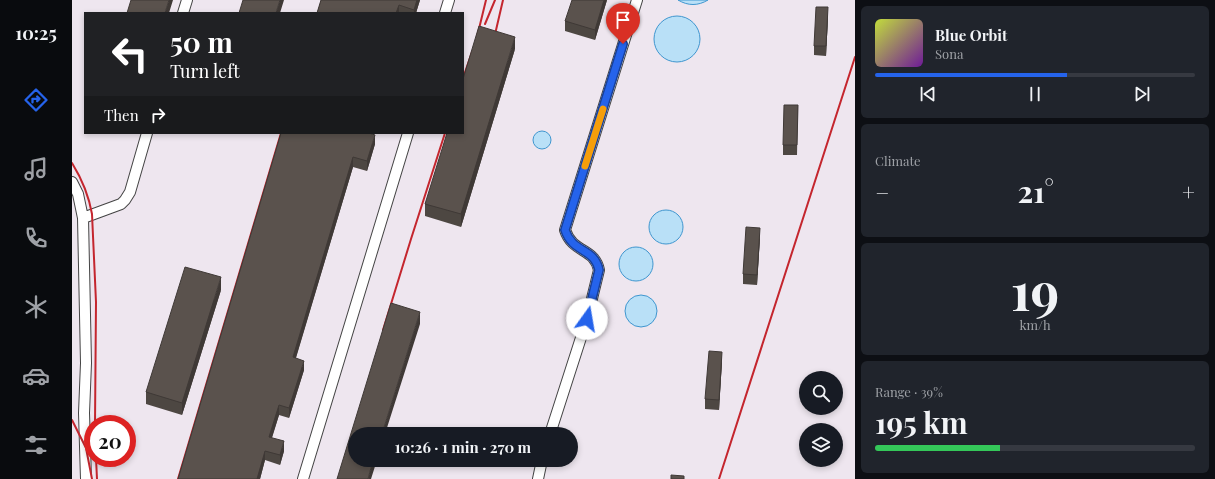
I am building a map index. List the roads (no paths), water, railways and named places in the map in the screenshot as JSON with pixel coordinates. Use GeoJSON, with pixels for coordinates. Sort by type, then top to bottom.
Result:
{"type":"FeatureCollection","features":[{"type":"Feature","properties":{"kind":"lane"},"geometry":{"type":"LineString","coordinates":[[183,12],[187,0]]}},
{"type":"Feature","properties":{"kind":"lane"},"geometry":{"type":"LineString","coordinates":[[445,12],[449,0]]}},
{"type":"Feature","properties":{"kind":"lane"},"geometry":{"type":"LineString","coordinates":[[552,427],[587,319],[599,270],[597,262],[588,252],[576,247],[568,239],[565,230],[637,0]]}},
{"type":"Feature","properties":{"kind":"lane"},"geometry":{"type":"LineString","coordinates":[[83,218],[121,204],[125,200],[130,192],[147,134]]}},
{"type":"Feature","properties":{"kind":"lane"},"geometry":{"type":"LineString","coordinates":[[303,479],[408,134]]}},
{"type":"Feature","properties":{"kind":"lane"},"geometry":{"type":"LineString","coordinates":[[72,182],[78,194],[83,218],[86,363],[84,413],[86,479]]}},
{"type":"Feature","properties":{"kind":"lane"},"geometry":{"type":"LineString","coordinates":[[538,479],[541,467]]}},
{"type":"Feature","properties":{"kind":"water"},"geometry":{"type":"Polygon","coordinates":[[[678,0],[708,0],[693,4],[678,0]]]}},
{"type":"Feature","properties":{"kind":"water"},"geometry":{"type":"Polygon","coordinates":[[[672,16],[682,16],[690,20],[696,26],[700,34],[700,44],[696,52],[690,58],[682,62],[672,62],[664,58],[658,52],[654,44],[654,34],[658,26],[664,20],[672,16]]]}},
{"type":"Feature","properties":{"kind":"water"},"geometry":{"type":"Polygon","coordinates":[[[542,131],[548,134],[551,140],[548,146],[542,149],[536,146],[533,140],[536,134],[542,131]]]}},
{"type":"Feature","properties":{"kind":"water"},"geometry":{"type":"Polygon","coordinates":[[[666,210],[678,215],[683,227],[678,239],[666,244],[654,239],[649,227],[654,215],[666,210]]]}},
{"type":"Feature","properties":{"kind":"water"},"geometry":{"type":"Polygon","coordinates":[[[639,247],[648,252],[652,257],[652,271],[648,276],[643,280],[633,281],[629,280],[620,271],[619,261],[620,257],[629,248],[639,247]]]}},
{"type":"Feature","properties":{"kind":"water"},"geometry":{"type":"Polygon","coordinates":[[[638,295],[644,295],[654,302],[657,311],[656,317],[650,324],[644,327],[638,327],[628,320],[625,314],[625,308],[632,298],[638,295]]]}},
{"type":"Feature","properties":{"kind":"railway"},"geometry":{"type":"LineString","coordinates":[[477,37],[486,0]]}},
{"type":"Feature","properties":{"kind":"railway"},"geometry":{"type":"LineString","coordinates":[[485,24],[495,0]]}},
{"type":"Feature","properties":{"kind":"railway"},"geometry":{"type":"LineString","coordinates":[[493,43],[503,0]]}},
{"type":"Feature","properties":{"kind":"railway"},"geometry":{"type":"LineString","coordinates":[[464,75],[472,52]]}},
{"type":"Feature","properties":{"kind":"railway"},"geometry":{"type":"LineString","coordinates":[[719,479],[855,57]]}},
{"type":"Feature","properties":{"kind":"railway"},"geometry":{"type":"LineString","coordinates":[[178,479],[281,134]]}},
{"type":"Feature","properties":{"kind":"railway"},"geometry":{"type":"LineString","coordinates":[[383,330],[445,134]]}},
{"type":"Feature","properties":{"kind":"railway"},"geometry":{"type":"LineString","coordinates":[[72,163],[85,188],[92,214],[96,302],[95,415]]}},
{"type":"Feature","properties":{"kind":"railway"},"geometry":{"type":"LineString","coordinates":[[72,420],[86,448],[92,479]]}},
{"type":"Feature","properties":{"kind":"railway"},"geometry":{"type":"LineString","coordinates":[[96,467],[97,479]]}}]}
